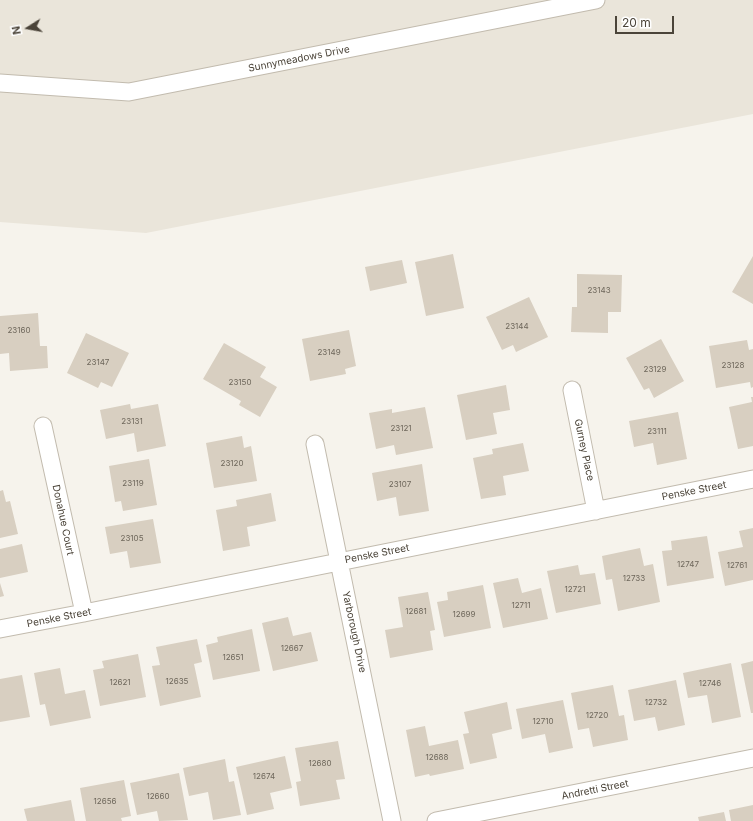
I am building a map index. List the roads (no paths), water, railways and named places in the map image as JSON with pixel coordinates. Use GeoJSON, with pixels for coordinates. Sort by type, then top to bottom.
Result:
{"type":"FeatureCollection","features":[{"type":"Feature","properties":{"kind":"street","name":"Sunnymeadows Drive"},"geometry":{"type":"LineString","coordinates":[[0,83],[129,92],[596,0]]}},
{"type":"Feature","properties":{"kind":"street","name":"Gurney Place"},"geometry":{"type":"LineString","coordinates":[[572,390],[596,511]]}},
{"type":"Feature","properties":{"kind":"street","name":"Donahue Court"},"geometry":{"type":"LineString","coordinates":[[43,426],[84,613]]}},
{"type":"Feature","properties":{"kind":"street","name":"Yarborough Drive"},"geometry":{"type":"LineString","coordinates":[[315,444],[392,821]]}},
{"type":"Feature","properties":{"kind":"street","name":"Penske Street"},"geometry":{"type":"LineString","coordinates":[[0,629],[753,479]]}},
{"type":"Feature","properties":{"kind":"street","name":"Andretti Street"},"geometry":{"type":"LineString","coordinates":[[436,821],[753,758]]}}]}
